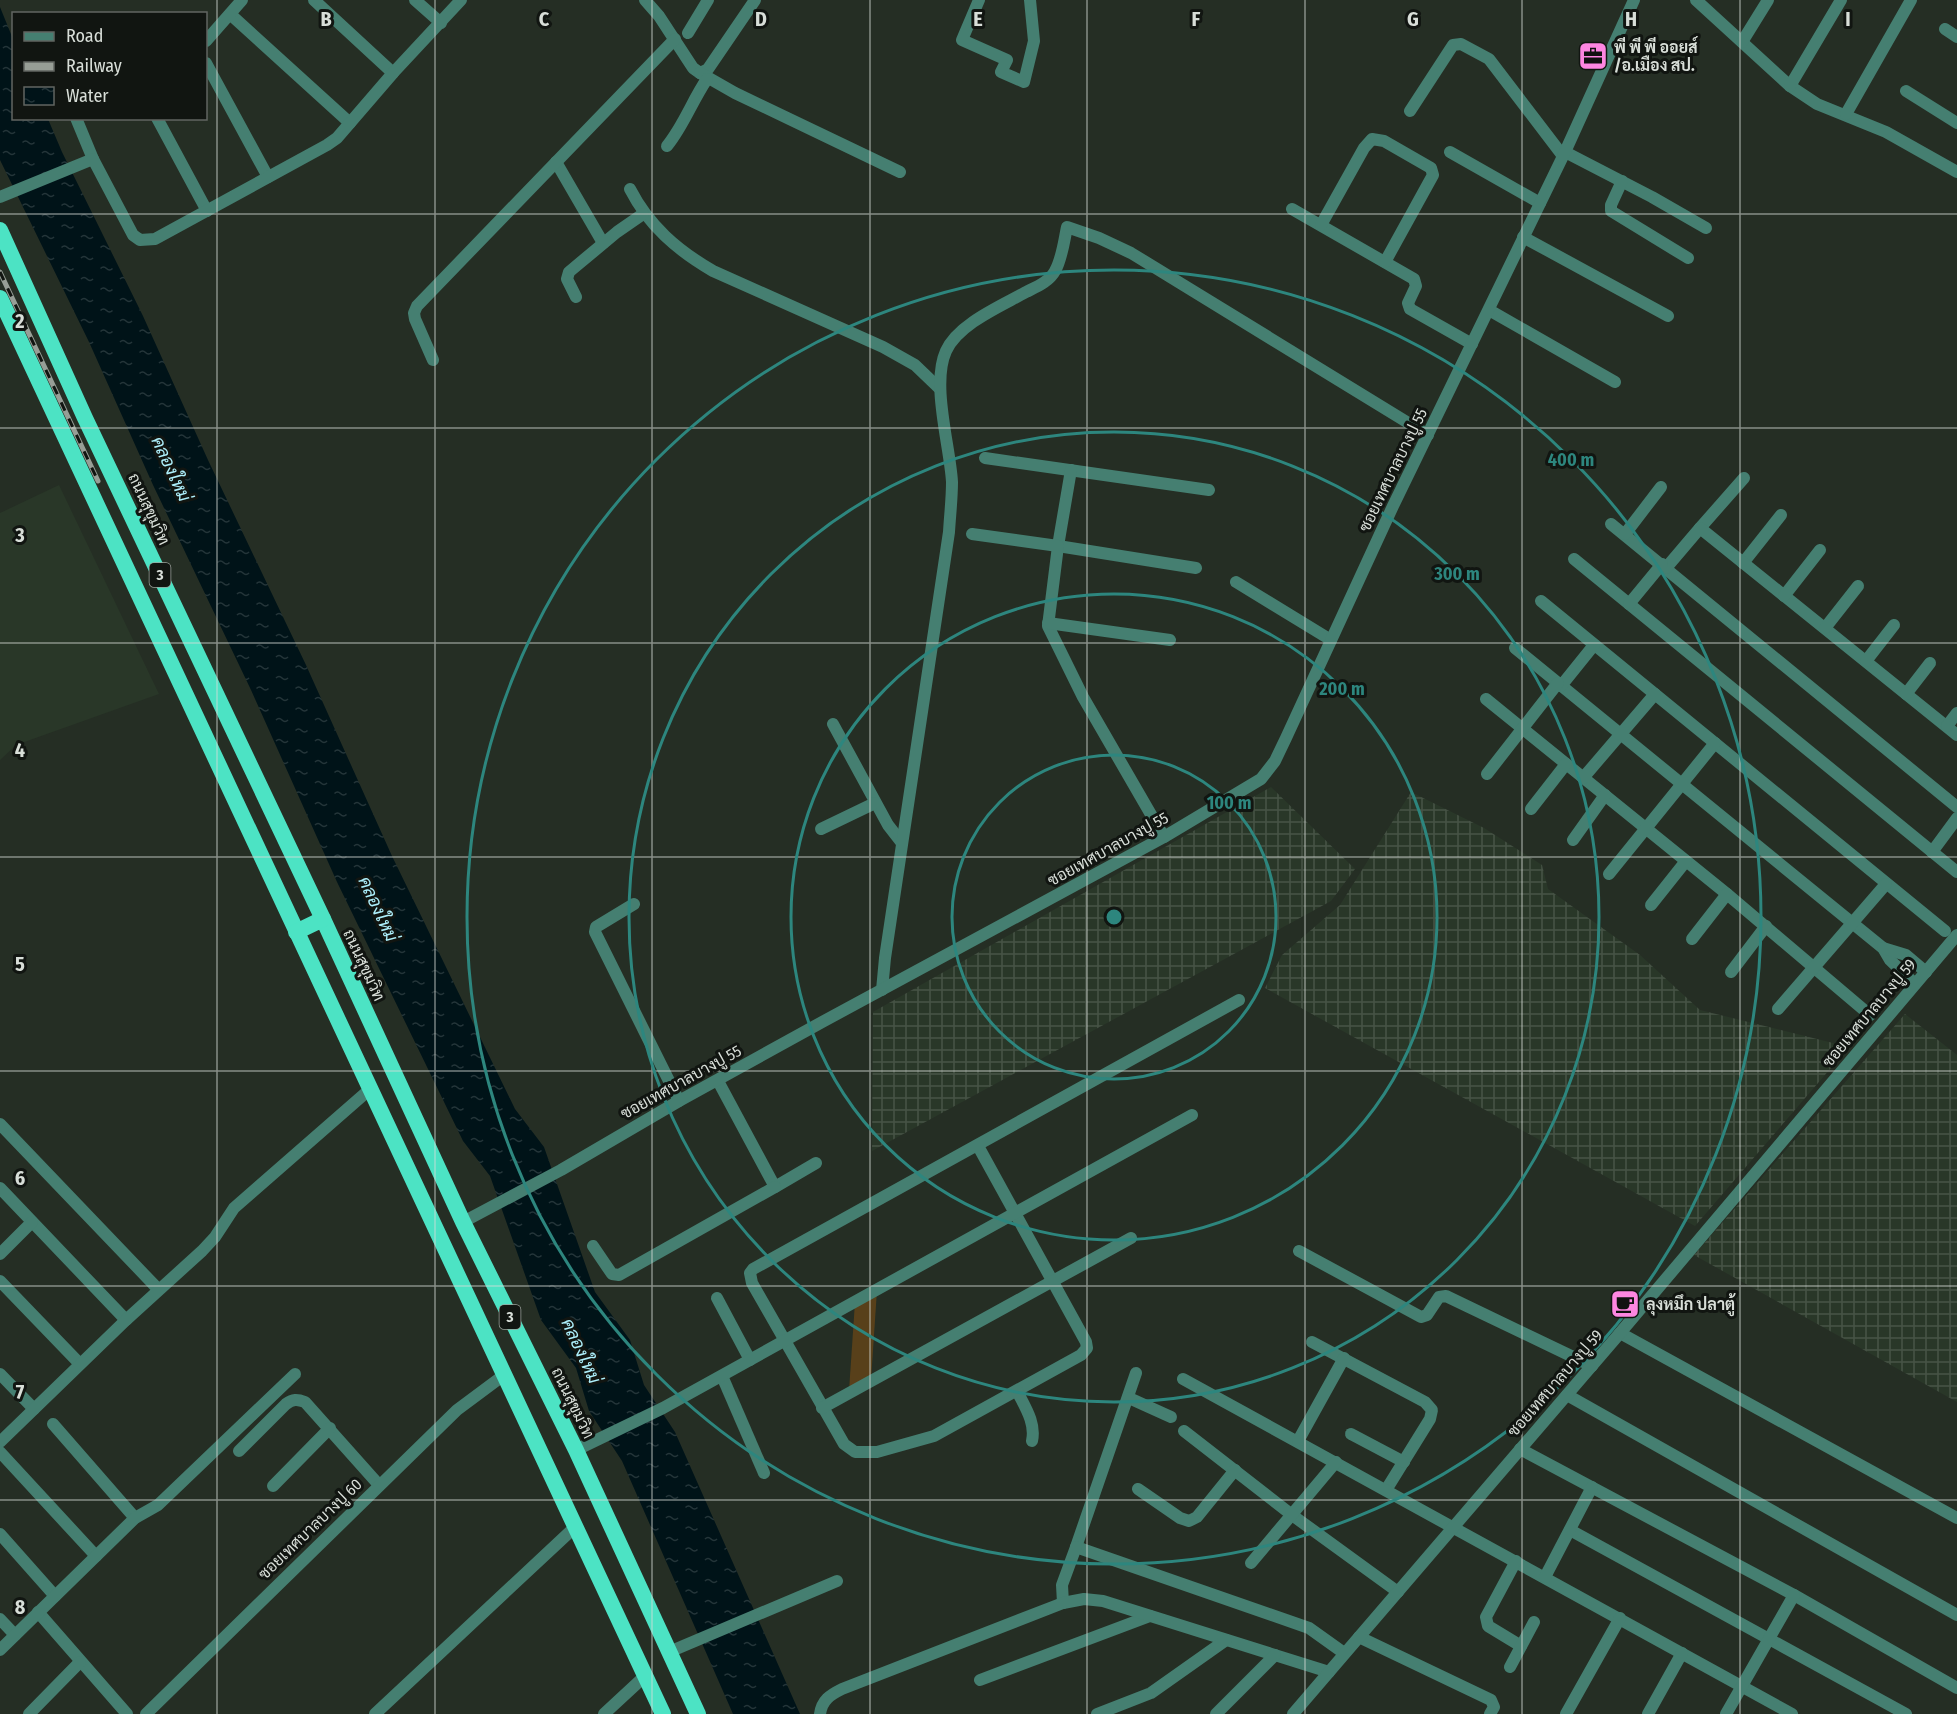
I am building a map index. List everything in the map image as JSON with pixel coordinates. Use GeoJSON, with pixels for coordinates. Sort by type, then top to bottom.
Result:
{"type":"FeatureCollection","features":[{"type":"Feature","properties":{"kind":"highway","name":"ถนนสุขุมวิท"},"geometry":{"type":"LineString","coordinates":[[0,230],[85,418],[323,919],[463,1222],[576,1450],[698,1714]]}},
{"type":"Feature","properties":{"kind":"highway","name":"3"},"geometry":{"type":"LineString","coordinates":[[0,298],[663,1714]]}},
{"type":"Feature","properties":{"kind":"highway"},"geometry":{"type":"LineString","coordinates":[[296,932],[323,919]]}},
{"type":"Feature","properties":{"kind":"street"},"geometry":{"type":"LineString","coordinates":[[207,40],[242,0]]}},
{"type":"Feature","properties":{"kind":"street"},"geometry":{"type":"LineString","coordinates":[[314,0],[393,73]]}},
{"type":"Feature","properties":{"kind":"street"},"geometry":{"type":"LineString","coordinates":[[415,0],[441,22]]}},
{"type":"Feature","properties":{"kind":"street"},"geometry":{"type":"LineString","coordinates":[[77,120],[93,159],[133,236],[140,240],[155,239],[327,145],[350,123],[461,0]]}},
{"type":"Feature","properties":{"kind":"street"},"geometry":{"type":"LineString","coordinates":[[645,0],[671,43],[693,68],[704,76],[900,172]]}},
{"type":"Feature","properties":{"kind":"street"},"geometry":{"type":"LineString","coordinates":[[688,33],[708,0]]}},
{"type":"Feature","properties":{"kind":"street"},"geometry":{"type":"LineString","coordinates":[[667,146],[680,130],[708,69],[755,0]]}},
{"type":"Feature","properties":{"kind":"street"},"geometry":{"type":"LineString","coordinates":[[979,0],[962,40],[1007,60],[1001,72],[1024,82],[1034,40],[1030,0]]}},
{"type":"Feature","properties":{"kind":"street"},"geometry":{"type":"LineString","coordinates":[[1698,0],[1790,86],[1812,101],[1886,132],[1957,172]]}},
{"type":"Feature","properties":{"kind":"street"},"geometry":{"type":"LineString","coordinates":[[1742,42],[1767,0]]}},
{"type":"Feature","properties":{"kind":"street"},"geometry":{"type":"LineString","coordinates":[[1790,86],[1841,0]]}},
{"type":"Feature","properties":{"kind":"street"},"geometry":{"type":"LineString","coordinates":[[1846,114],[1911,0]]}},
{"type":"Feature","properties":{"kind":"street","name":"ซอยเทศบาลบางปู 55"},"geometry":{"type":"LineString","coordinates":[[463,1222],[558,1171],[679,1101],[1164,837],[1251,786],[1268,771],[1286,738],[1428,435],[1564,154],[1629,3]]}},
{"type":"Feature","properties":{"kind":"street"},"geometry":{"type":"LineString","coordinates":[[230,14],[350,123]]}},
{"type":"Feature","properties":{"kind":"street"},"geometry":{"type":"LineString","coordinates":[[1945,29],[1957,37]]}},
{"type":"Feature","properties":{"kind":"street"},"geometry":{"type":"LineString","coordinates":[[434,360],[415,319],[414,313],[417,306],[671,43]]}},
{"type":"Feature","properties":{"kind":"street"},"geometry":{"type":"LineString","coordinates":[[1410,111],[1453,45],[1461,44],[1489,59],[1564,154],[1622,181],[1706,228]]}},
{"type":"Feature","properties":{"kind":"street"},"geometry":{"type":"LineString","coordinates":[[207,65],[268,177]]}},
{"type":"Feature","properties":{"kind":"street"},"geometry":{"type":"LineString","coordinates":[[1906,91],[1957,123]]}},
{"type":"Feature","properties":{"kind":"street"},"geometry":{"type":"LineString","coordinates":[[158,120],[207,211]]}},
{"type":"Feature","properties":{"kind":"street"},"geometry":{"type":"LineString","coordinates":[[1321,225],[1364,148],[1372,140],[1384,141],[1431,168],[1433,175],[1385,262]]}},
{"type":"Feature","properties":{"kind":"street"},"geometry":{"type":"LineString","coordinates":[[1450,152],[1540,203]]}},
{"type":"Feature","properties":{"kind":"street"},"geometry":{"type":"LineString","coordinates":[[2,196],[93,159]]}},
{"type":"Feature","properties":{"kind":"street"},"geometry":{"type":"LineString","coordinates":[[556,162],[603,243]]}},
{"type":"Feature","properties":{"kind":"street"},"geometry":{"type":"LineString","coordinates":[[1622,181],[1611,211],[1688,258]]}},
{"type":"Feature","properties":{"kind":"street"},"geometry":{"type":"LineString","coordinates":[[630,189],[644,214],[668,239],[694,260],[713,271],[884,347],[915,365],[940,389]]}},
{"type":"Feature","properties":{"kind":"street"},"geometry":{"type":"LineString","coordinates":[[1292,209],[1414,279],[1416,286],[1408,303],[1410,309],[1472,344]]}},
{"type":"Feature","properties":{"kind":"street"},"geometry":{"type":"LineString","coordinates":[[576,297],[569,284],[568,275],[603,243],[644,214]]}},
{"type":"Feature","properties":{"kind":"street"},"geometry":{"type":"LineString","coordinates":[[882,990],[951,514],[951,482],[940,389],[945,352],[951,342],[965,328],[1048,280],[1055,272],[1067,227],[1099,238],[1131,253],[1428,435]]}},
{"type":"Feature","properties":{"kind":"street"},"geometry":{"type":"LineString","coordinates":[[1523,237],[1668,316]]}},
{"type":"Feature","properties":{"kind":"street"},"geometry":{"type":"LineString","coordinates":[[1489,309],[1615,382]]}},
{"type":"Feature","properties":{"kind":"street"},"geometry":{"type":"LineString","coordinates":[[986,458],[1209,490]]}},
{"type":"Feature","properties":{"kind":"street"},"geometry":{"type":"LineString","coordinates":[[1071,470],[1048,623],[1083,697],[1164,837]]}},
{"type":"Feature","properties":{"kind":"street"},"geometry":{"type":"LineString","coordinates":[[1629,604],[1744,478]]}},
{"type":"Feature","properties":{"kind":"street"},"geometry":{"type":"LineString","coordinates":[[1625,534],[1661,487]]}},
{"type":"Feature","properties":{"kind":"street"},"geometry":{"type":"LineString","coordinates":[[1743,563],[1781,515]]}},
{"type":"Feature","properties":{"kind":"street"},"geometry":{"type":"LineString","coordinates":[[1611,524],[1957,807]]}},
{"type":"Feature","properties":{"kind":"street"},"geometry":{"type":"LineString","coordinates":[[1700,528],[1957,735]]}},
{"type":"Feature","properties":{"kind":"street"},"geometry":{"type":"LineString","coordinates":[[972,534],[1196,568]]}},
{"type":"Feature","properties":{"kind":"street"},"geometry":{"type":"LineString","coordinates":[[1784,596],[1820,550]]}},
{"type":"Feature","properties":{"kind":"street"},"geometry":{"type":"LineString","coordinates":[[1574,559],[1957,872]]}},
{"type":"Feature","properties":{"kind":"street"},"geometry":{"type":"LineString","coordinates":[[1236,582],[1331,640]]}},
{"type":"Feature","properties":{"kind":"street"},"geometry":{"type":"LineString","coordinates":[[1825,628],[1858,586]]}},
{"type":"Feature","properties":{"kind":"street"},"geometry":{"type":"LineString","coordinates":[[1541,601],[1886,884],[1951,933]]}},
{"type":"Feature","properties":{"kind":"street"},"geometry":{"type":"LineString","coordinates":[[1048,623],[1170,640]]}},
{"type":"Feature","properties":{"kind":"street"},"geometry":{"type":"LineString","coordinates":[[1866,661],[1894,625]]}},
{"type":"Feature","properties":{"kind":"street"},"geometry":{"type":"LineString","coordinates":[[1487,774],[1594,645]]}},
{"type":"Feature","properties":{"kind":"street"},"geometry":{"type":"LineString","coordinates":[[1515,648],[1883,948],[1890,960],[1915,984]]}},
{"type":"Feature","properties":{"kind":"street"},"geometry":{"type":"LineString","coordinates":[[1906,694],[1930,663]]}},
{"type":"Feature","properties":{"kind":"street"},"geometry":{"type":"LineString","coordinates":[[1583,778],[1655,694]]}},
{"type":"Feature","properties":{"kind":"street"},"geometry":{"type":"LineString","coordinates":[[1486,699],[1766,926],[1870,1015]]}},
{"type":"Feature","properties":{"kind":"street"},"geometry":{"type":"LineString","coordinates":[[1947,726],[1957,713]]}},
{"type":"Feature","properties":{"kind":"street"},"geometry":{"type":"LineString","coordinates":[[833,724],[875,803],[902,843]]}},
{"type":"Feature","properties":{"kind":"street"},"geometry":{"type":"LineString","coordinates":[[1609,874],[1715,743]]}},
{"type":"Feature","properties":{"kind":"street"},"geometry":{"type":"LineString","coordinates":[[1531,809],[1566,764]]}},
{"type":"Feature","properties":{"kind":"street"},"geometry":{"type":"LineString","coordinates":[[1573,840],[1605,795]]}},
{"type":"Feature","properties":{"kind":"street"},"geometry":{"type":"LineString","coordinates":[[821,829],[875,803]]}},
{"type":"Feature","properties":{"kind":"street"},"geometry":{"type":"LineString","coordinates":[[1932,852],[1957,819]]}},
{"type":"Feature","properties":{"kind":"street"},"geometry":{"type":"LineString","coordinates":[[1651,906],[1686,861]]}},
{"type":"Feature","properties":{"kind":"street"},"geometry":{"type":"LineString","coordinates":[[1778,1009],[1886,884]]}},
{"type":"Feature","properties":{"kind":"street"},"geometry":{"type":"LineString","coordinates":[[1692,939],[1727,894]]}},
{"type":"Feature","properties":{"kind":"street"},"geometry":{"type":"LineString","coordinates":[[634,904],[596,927],[595,932],[679,1101]]}},
{"type":"Feature","properties":{"kind":"street"},"geometry":{"type":"LineString","coordinates":[[1731,972],[1766,926]]}},
{"type":"Feature","properties":{"kind":"street","name":"ซอยเทศบาลบางปู 59"},"geometry":{"type":"LineString","coordinates":[[1293,1714],[1926,972],[1951,933]]}},
{"type":"Feature","properties":{"kind":"street"},"geometry":{"type":"LineString","coordinates":[[1883,948],[1906,955],[1926,972]]}},
{"type":"Feature","properties":{"kind":"street"},"geometry":{"type":"LineString","coordinates":[[978,1146],[1086,1342],[1087,1348],[1081,1355],[934,1436],[877,1452],[855,1452],[844,1444],[784,1341],[752,1283],[750,1273],[753,1269],[1239,1000]]}},
{"type":"Feature","properties":{"kind":"street"},"geometry":{"type":"LineString","coordinates":[[718,1081],[775,1187]]}},
{"type":"Feature","properties":{"kind":"street"},"geometry":{"type":"LineString","coordinates":[[0,1442],[215,1237],[234,1208],[369,1090]]}},
{"type":"Feature","properties":{"kind":"street"},"geometry":{"type":"LineString","coordinates":[[576,1450],[663,1408],[722,1376],[1192,1115]]}},
{"type":"Feature","properties":{"kind":"street"},"geometry":{"type":"LineString","coordinates":[[0,1124],[158,1289]]}},
{"type":"Feature","properties":{"kind":"street"},"geometry":{"type":"LineString","coordinates":[[592,1246],[612,1274],[619,1275],[816,1163]]}},
{"type":"Feature","properties":{"kind":"street"},"geometry":{"type":"LineString","coordinates":[[0,1188],[126,1320]]}},
{"type":"Feature","properties":{"kind":"street"},"geometry":{"type":"LineString","coordinates":[[0,1254],[32,1222]]}},
{"type":"Feature","properties":{"kind":"street"},"geometry":{"type":"LineString","coordinates":[[822,1408],[1131,1238]]}},
{"type":"Feature","properties":{"kind":"street"},"geometry":{"type":"LineString","coordinates":[[1299,1251],[1421,1317],[1427,1315],[1439,1297],[1446,1296],[1592,1366]]}},
{"type":"Feature","properties":{"kind":"street"},"geometry":{"type":"LineString","coordinates":[[0,1281],[80,1364]]}},
{"type":"Feature","properties":{"kind":"street"},"geometry":{"type":"LineString","coordinates":[[717,1298],[750,1360]]}},
{"type":"Feature","properties":{"kind":"street"},"geometry":{"type":"LineString","coordinates":[[1620,1332],[1957,1518]]}},
{"type":"Feature","properties":{"kind":"street"},"geometry":{"type":"LineString","coordinates":[[1312,1342],[1429,1405],[1432,1415],[1386,1490]]}},
{"type":"Feature","properties":{"kind":"street"},"geometry":{"type":"LineString","coordinates":[[1298,1441],[1344,1358]]}},
{"type":"Feature","properties":{"kind":"street"},"geometry":{"type":"LineString","coordinates":[[1064,1603],[1062,1585],[1136,1373]]}},
{"type":"Feature","properties":{"kind":"street"},"geometry":{"type":"LineString","coordinates":[[0,1374],[34,1409]]}},
{"type":"Feature","properties":{"kind":"street"},"geometry":{"type":"LineString","coordinates":[[0,1650],[135,1518],[154,1509],[295,1374]]}},
{"type":"Feature","properties":{"kind":"street","name":"ซอยเทศบาลบางปู 60"},"geometry":{"type":"LineString","coordinates":[[146,1714],[457,1410],[504,1375]]}},
{"type":"Feature","properties":{"kind":"street"},"geometry":{"type":"LineString","coordinates":[[722,1376],[764,1473]]}},
{"type":"Feature","properties":{"kind":"street"},"geometry":{"type":"LineString","coordinates":[[1183,1379],[1792,1714]]}},
{"type":"Feature","properties":{"kind":"street"},"geometry":{"type":"LineString","coordinates":[[1017,1391],[1028,1412],[1034,1431],[1032,1440]]}},
{"type":"Feature","properties":{"kind":"street"},"geometry":{"type":"LineString","coordinates":[[1567,1395],[1957,1615]]}},
{"type":"Feature","properties":{"kind":"street"},"geometry":{"type":"LineString","coordinates":[[1129,1398],[1171,1417]]}},
{"type":"Feature","properties":{"kind":"street"},"geometry":{"type":"LineString","coordinates":[[239,1451],[291,1400],[305,1402],[379,1485]]}},
{"type":"Feature","properties":{"kind":"street"},"geometry":{"type":"LineString","coordinates":[[53,1424],[135,1518]]}},
{"type":"Feature","properties":{"kind":"street"},"geometry":{"type":"LineString","coordinates":[[273,1486],[330,1428]]}},
{"type":"Feature","properties":{"kind":"street"},"geometry":{"type":"LineString","coordinates":[[1184,1431],[1292,1515],[1398,1592]]}},
{"type":"Feature","properties":{"kind":"street"},"geometry":{"type":"LineString","coordinates":[[1351,1434],[1404,1462]]}},
{"type":"Feature","properties":{"kind":"street"},"geometry":{"type":"LineString","coordinates":[[1520,1449],[1794,1595],[1957,1688]]}},
{"type":"Feature","properties":{"kind":"street"},"geometry":{"type":"LineString","coordinates":[[0,1452],[96,1556]]}},
{"type":"Feature","properties":{"kind":"street"},"geometry":{"type":"LineString","coordinates":[[1251,1563],[1335,1462]]}},
{"type":"Feature","properties":{"kind":"street"},"geometry":{"type":"LineString","coordinates":[[1138,1489],[1180,1518],[1190,1521],[1197,1517],[1234,1470]]}},
{"type":"Feature","properties":{"kind":"street"},"geometry":{"type":"LineString","coordinates":[[1545,1577],[1592,1487]]}},
{"type":"Feature","properties":{"kind":"street"},"geometry":{"type":"LineString","coordinates":[[375,1714],[575,1527]]}},
{"type":"Feature","properties":{"kind":"street"},"geometry":{"type":"LineString","coordinates":[[1570,1530],[1906,1714]]}},
{"type":"Feature","properties":{"kind":"street"},"geometry":{"type":"LineString","coordinates":[[0,1534],[55,1596]]}},
{"type":"Feature","properties":{"kind":"street"},"geometry":{"type":"LineString","coordinates":[[1076,1547],[1309,1628],[1344,1653]]}},
{"type":"Feature","properties":{"kind":"street"},"geometry":{"type":"LineString","coordinates":[[1516,1561],[1486,1621],[1488,1626],[1521,1646]]}},
{"type":"Feature","properties":{"kind":"street"},"geometry":{"type":"LineString","coordinates":[[669,1652],[837,1581]]}},
{"type":"Feature","properties":{"kind":"street"},"geometry":{"type":"LineString","coordinates":[[1726,1714],[1794,1595]]}},
{"type":"Feature","properties":{"kind":"street"},"geometry":{"type":"LineString","coordinates":[[820,1714],[827,1698],[842,1689],[1064,1603],[1084,1599],[1093,1599],[1329,1672]]}},
{"type":"Feature","properties":{"kind":"street"},"geometry":{"type":"LineString","coordinates":[[38,1612],[127,1714]]}},
{"type":"Feature","properties":{"kind":"street"},"geometry":{"type":"LineString","coordinates":[[980,1680],[1150,1616]]}},
{"type":"Feature","properties":{"kind":"street"},"geometry":{"type":"LineString","coordinates":[[1566,1714],[1620,1618]]}},
{"type":"Feature","properties":{"kind":"street"},"geometry":{"type":"LineString","coordinates":[[0,1619],[15,1635]]}},
{"type":"Feature","properties":{"kind":"street"},"geometry":{"type":"LineString","coordinates":[[1510,1667],[1534,1622]]}},
{"type":"Feature","properties":{"kind":"street"},"geometry":{"type":"LineString","coordinates":[[1359,1637],[1491,1700],[1494,1707],[1490,1714]]}},
{"type":"Feature","properties":{"kind":"street"},"geometry":{"type":"LineString","coordinates":[[1097,1714],[1151,1693],[1226,1640]]}},
{"type":"Feature","properties":{"kind":"street"},"geometry":{"type":"LineString","coordinates":[[1648,1714],[1682,1653]]}},
{"type":"Feature","properties":{"kind":"street"},"geometry":{"type":"LineString","coordinates":[[1216,1714],[1275,1655]]}},
{"type":"Feature","properties":{"kind":"street"},"geometry":{"type":"LineString","coordinates":[[29,1714],[80,1662]]}},
{"type":"Feature","properties":{"kind":"street"},"geometry":{"type":"LineString","coordinates":[[604,1714],[645,1676]]}},
{"type":"Feature","properties":{"kind":"shaded area"},"geometry":{"type":"Polygon","coordinates":[[[59,485],[159,694],[16,745],[0,760],[0,513],[59,485]]]}},
{"type":"Feature","properties":{"kind":"shaded area"},"geometry":{"type":"Polygon","coordinates":[[[1271,787],[1355,869],[1331,901],[872,1151],[873,1012],[1271,787]]]}},
{"type":"Feature","properties":{"kind":"shaded area"},"geometry":{"type":"Polygon","coordinates":[[[1411,792],[1484,828],[1542,865],[1548,889],[1640,955],[1700,1010],[1849,1047],[1695,1226],[1265,988],[1282,955],[1340,905],[1411,792]]]}},
{"type":"Feature","properties":{"kind":"shaded area"},"geometry":{"type":"Polygon","coordinates":[[[1905,1014],[1957,1055],[1957,1402],[1694,1255],[1905,1014]]]}},
{"type":"Feature","properties":{"kind":"shaded area"},"geometry":{"type":"Polygon","coordinates":[[[877,1290],[871,1380],[849,1391],[855,1302],[877,1290]]]}},
{"type":"Feature","properties":{"kind":"water","name":"คลองใหม่"},"geometry":{"type":"Polygon","coordinates":[[[0,7],[12,37],[12,120],[48,120],[306,665],[392,856],[515,1109],[544,1147],[595,1292],[630,1340],[644,1385],[675,1432],[800,1714],[733,1714],[622,1461],[589,1411],[576,1368],[541,1320],[490,1176],[463,1141],[337,882],[251,690],[153,485],[89,342],[0,160],[0,7]]]}},
{"type":"Feature","properties":{"kind":"railway"},"geometry":{"type":"LineString","coordinates":[[0,272],[98,481]]}},
{"type":"Feature","properties":{"kind":"place","name":"พี พี พี ออยส์ /อ.เมือง สป."},"geometry":{"type":"Point","coordinates":[1593,56]}},
{"type":"Feature","properties":{"kind":"place","name":"ลุงหมึก ปลาตู้"},"geometry":{"type":"Point","coordinates":[1625,1304]}}]}
